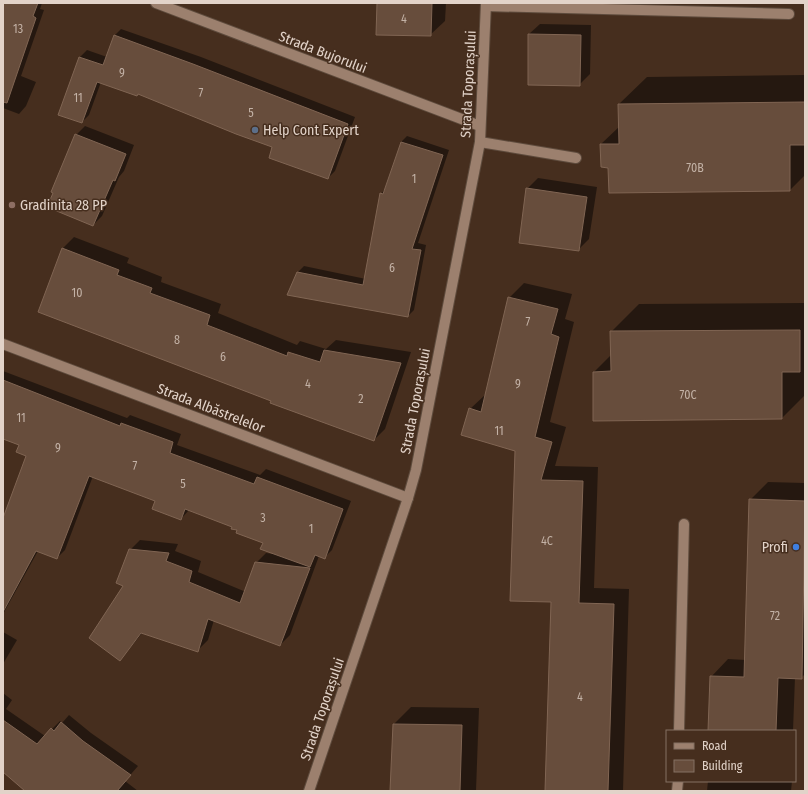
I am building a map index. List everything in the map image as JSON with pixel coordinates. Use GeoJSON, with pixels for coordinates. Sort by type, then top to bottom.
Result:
{"type":"FeatureCollection","features":[{"type":"Feature","properties":{"kind":"street","name":"Strada Bujorului"},"geometry":{"type":"LineString","coordinates":[[156,3],[480,126]]}},
{"type":"Feature","properties":{"kind":"street","name":"Strada Toporașului"},"geometry":{"type":"LineString","coordinates":[[309,791],[408,498],[418,462],[480,142],[486,5]]}},
{"type":"Feature","properties":{"kind":"street"},"geometry":{"type":"LineString","coordinates":[[486,5],[532,5],[789,14]]}},
{"type":"Feature","properties":{"kind":"street"},"geometry":{"type":"LineString","coordinates":[[480,142],[576,158]]}},
{"type":"Feature","properties":{"kind":"street","name":"Strada Albăstrelelor"},"geometry":{"type":"LineString","coordinates":[[3,344],[408,498]]}},
{"type":"Feature","properties":{"kind":"street"},"geometry":{"type":"LineString","coordinates":[[679,730],[684,524]]}},
{"type":"Feature","properties":{"kind":"building"},"geometry":{"type":"Polygon","coordinates":[[[3,3],[38,3],[33,16],[36,18],[7,103],[3,102],[3,3]]]}},
{"type":"Feature","properties":{"kind":"building"},"geometry":{"type":"Polygon","coordinates":[[[377,3],[432,3],[431,36],[376,35],[377,3]]]}},
{"type":"Feature","properties":{"kind":"building"},"geometry":{"type":"Polygon","coordinates":[[[528,34],[581,35],[580,86],[528,85],[528,34]]]}},
{"type":"Feature","properties":{"kind":"building"},"geometry":{"type":"Polygon","coordinates":[[[114,35],[348,124],[328,179],[269,158],[272,147],[138,94],[137,96],[97,82],[82,123],[58,115],[79,57],[103,65],[114,35]]]}},
{"type":"Feature","properties":{"kind":"building"},"geometry":{"type":"Polygon","coordinates":[[[805,102],[805,145],[790,145],[790,191],[609,193],[608,168],[601,167],[600,144],[619,144],[618,104],[805,102]]]}},
{"type":"Feature","properties":{"kind":"building"},"geometry":{"type":"Polygon","coordinates":[[[75,134],[126,154],[115,181],[113,180],[93,226],[47,207],[53,193],[51,192],[75,134]]]}},
{"type":"Feature","properties":{"kind":"building"},"geometry":{"type":"Polygon","coordinates":[[[401,142],[443,155],[412,249],[421,250],[408,317],[287,295],[297,272],[363,285],[380,193],[383,194],[401,142]]]}},
{"type":"Feature","properties":{"kind":"building"},"geometry":{"type":"Polygon","coordinates":[[[526,188],[587,197],[579,251],[519,243],[526,188]]]}},
{"type":"Feature","properties":{"kind":"building"},"geometry":{"type":"Polygon","coordinates":[[[62,248],[119,270],[117,275],[152,288],[150,293],[210,315],[207,325],[287,356],[288,352],[320,362],[324,350],[401,363],[374,441],[270,403],[271,401],[38,312],[62,248]]]}},
{"type":"Feature","properties":{"kind":"building"},"geometry":{"type":"Polygon","coordinates":[[[508,297],[558,309],[551,334],[559,337],[535,437],[552,442],[541,480],[583,481],[579,603],[614,604],[608,791],[545,791],[551,602],[510,601],[515,451],[461,435],[469,408],[481,412],[508,297]]]}},
{"type":"Feature","properties":{"kind":"building"},"geometry":{"type":"Polygon","coordinates":[[[800,330],[800,372],[782,372],[782,419],[593,421],[593,372],[611,371],[610,331],[800,330]]]}},
{"type":"Feature","properties":{"kind":"building"},"geometry":{"type":"Polygon","coordinates":[[[3,380],[120,426],[121,423],[173,442],[170,453],[254,484],[257,477],[343,509],[325,559],[315,555],[310,567],[260,549],[263,543],[236,533],[237,530],[231,529],[232,527],[185,509],[181,520],[152,509],[155,501],[89,476],[57,559],[36,551],[3,612],[3,518],[26,456],[16,452],[19,445],[3,439],[3,380]]]}},
{"type":"Feature","properties":{"kind":"building"},"geometry":{"type":"Polygon","coordinates":[[[749,499],[805,501],[802,679],[778,678],[776,730],[708,730],[710,676],[744,677],[749,499]]]}},
{"type":"Feature","properties":{"kind":"building"},"geometry":{"type":"Polygon","coordinates":[[[129,549],[169,553],[166,561],[192,571],[189,582],[240,603],[255,562],[310,568],[280,646],[208,619],[198,652],[141,633],[120,661],[89,638],[123,586],[116,583],[129,549]]]}},
{"type":"Feature","properties":{"kind":"building"},"geometry":{"type":"Polygon","coordinates":[[[3,720],[37,744],[51,728],[54,731],[61,722],[83,741],[131,775],[117,791],[25,791],[3,772],[3,720]]]}},
{"type":"Feature","properties":{"kind":"building"},"geometry":{"type":"Polygon","coordinates":[[[393,724],[462,725],[460,791],[390,791],[393,724]]]}},
{"type":"Feature","properties":{"kind":"place","name":"Help Cont Expert"},"geometry":{"type":"Point","coordinates":[255,130]}},
{"type":"Feature","properties":{"kind":"place","name":"Gradinita 28 PP"},"geometry":{"type":"Point","coordinates":[12,205]}},
{"type":"Feature","properties":{"kind":"place","name":"Profi"},"geometry":{"type":"Point","coordinates":[796,547]}}]}
